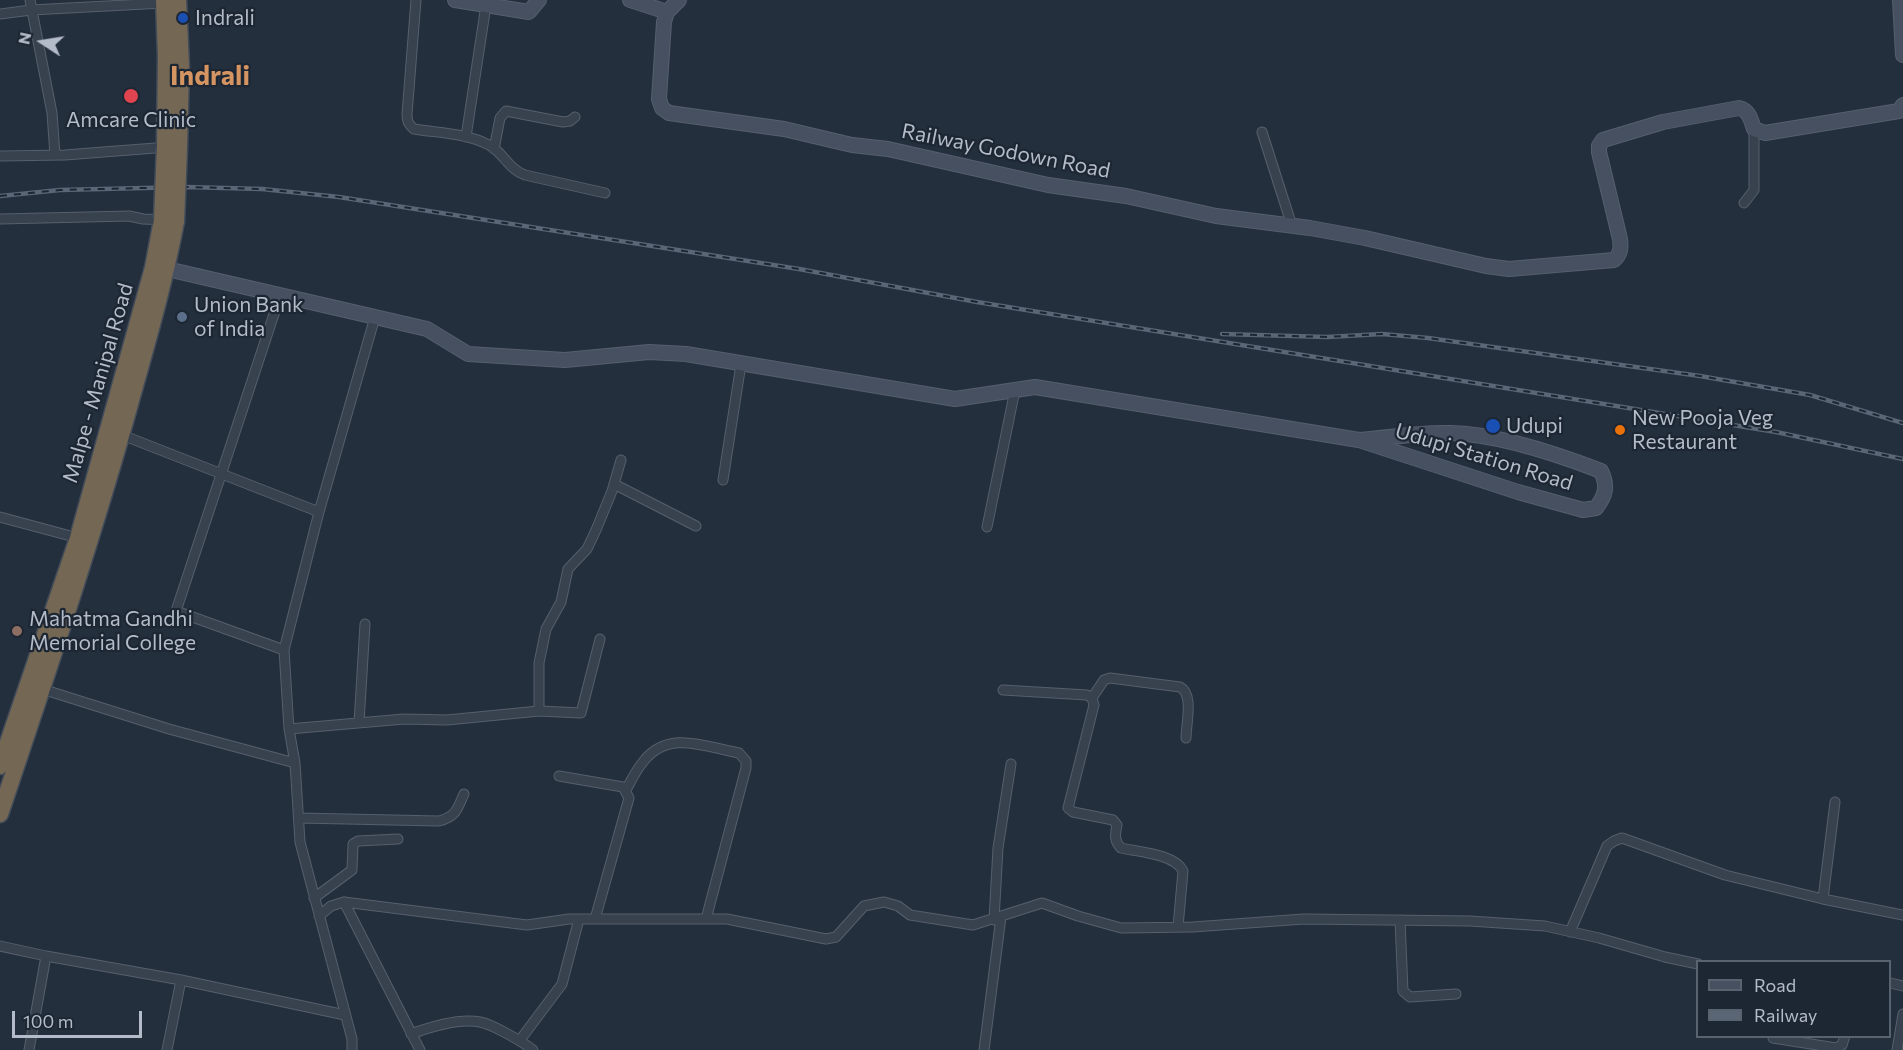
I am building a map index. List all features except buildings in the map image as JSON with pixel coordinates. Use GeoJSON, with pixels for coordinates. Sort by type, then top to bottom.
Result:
{"type":"FeatureCollection","features":[{"type":"Feature","properties":{"kind":"highway","name":"Malpe - Manipal Road"},"geometry":{"type":"LineString","coordinates":[[0,766],[42,689],[84,563],[167,270],[172,147],[166,56],[169,1]]}},
{"type":"Feature","properties":{"kind":"highway","name":"Malpe - Manipal Road"},"geometry":{"type":"LineString","coordinates":[[0,814],[20,732],[78,538],[153,268],[169,221]]}},
{"type":"Feature","properties":{"kind":"street"},"geometry":{"type":"LineString","coordinates":[[416,0],[407,121],[414,129],[483,142],[494,148],[517,173],[605,193]]}},
{"type":"Feature","properties":{"kind":"street"},"geometry":{"type":"LineString","coordinates":[[462,1],[529,12],[539,0]]}},
{"type":"Feature","properties":{"kind":"street"},"geometry":{"type":"LineString","coordinates":[[630,0],[667,12],[679,0]]}},
{"type":"Feature","properties":{"kind":"street"},"geometry":{"type":"LineString","coordinates":[[1900,0],[1903,55]]}},
{"type":"Feature","properties":{"kind":"street"},"geometry":{"type":"LineString","coordinates":[[0,14],[31,5],[169,1]]}},
{"type":"Feature","properties":{"kind":"street"},"geometry":{"type":"LineString","coordinates":[[31,5],[52,113],[55,155]]}},
{"type":"Feature","properties":{"kind":"street"},"geometry":{"type":"LineString","coordinates":[[466,137],[486,6]]}},
{"type":"Feature","properties":{"kind":"street","name":"Railway Godown Road"},"geometry":{"type":"LineString","coordinates":[[667,12],[664,21],[658,99],[662,108],[669,113],[784,129],[852,145],[888,149],[1048,185],[1126,196],[1215,216],[1365,238],[1486,266],[1509,269],[1614,260],[1621,251],[1599,152],[1599,146],[1603,140],[1663,122],[1739,108],[1748,113],[1754,129]]}},
{"type":"Feature","properties":{"kind":"street"},"geometry":{"type":"LineString","coordinates":[[1744,203],[1754,190],[1754,129],[1765,133],[1899,111],[1903,105]]}},
{"type":"Feature","properties":{"kind":"street"},"geometry":{"type":"LineString","coordinates":[[494,148],[500,118],[506,111],[563,122],[575,117]]}},
{"type":"Feature","properties":{"kind":"street"},"geometry":{"type":"LineString","coordinates":[[1262,132],[1292,226]]}},
{"type":"Feature","properties":{"kind":"street"},"geometry":{"type":"LineString","coordinates":[[0,156],[55,155],[172,147]]}},
{"type":"Feature","properties":{"kind":"street"},"geometry":{"type":"LineString","coordinates":[[0,219],[129,216],[169,221]]}},
{"type":"Feature","properties":{"kind":"street"},"geometry":{"type":"LineString","coordinates":[[167,270],[427,329],[468,354],[565,360],[649,352],[686,354],[954,399],[1035,387],[1359,440]]}},
{"type":"Feature","properties":{"kind":"street"},"geometry":{"type":"LineString","coordinates":[[280,296],[176,610],[284,650]]}},
{"type":"Feature","properties":{"kind":"street"},"geometry":{"type":"LineString","coordinates":[[353,1048],[300,842],[284,650],[319,512],[375,317]]}},
{"type":"Feature","properties":{"kind":"street"},"geometry":{"type":"LineString","coordinates":[[723,480],[741,364]]}},
{"type":"Feature","properties":{"kind":"street"},"geometry":{"type":"LineString","coordinates":[[987,527],[1015,390]]}},
{"type":"Feature","properties":{"kind":"street","name":"Udupi Station Road"},"geometry":{"type":"LineString","coordinates":[[1448,432],[1499,440],[1566,458],[1601,471],[1607,483],[1604,497],[1596,508],[1583,510],[1518,492],[1359,440],[1448,432]]}},
{"type":"Feature","properties":{"kind":"street"},"geometry":{"type":"LineString","coordinates":[[122,435],[319,512]]}},
{"type":"Feature","properties":{"kind":"street"},"geometry":{"type":"LineString","coordinates":[[539,711],[539,663],[546,629],[561,602],[568,569],[587,549],[614,484],[621,460]]}},
{"type":"Feature","properties":{"kind":"street"},"geometry":{"type":"LineString","coordinates":[[614,484],[696,526]]}},
{"type":"Feature","properties":{"kind":"street"},"geometry":{"type":"LineString","coordinates":[[0,517],[78,538]]}},
{"type":"Feature","properties":{"kind":"street"},"geometry":{"type":"LineString","coordinates":[[360,723],[365,624]]}},
{"type":"Feature","properties":{"kind":"street"},"geometry":{"type":"LineString","coordinates":[[289,729],[404,719],[447,720],[539,711],[581,713],[600,639]]}},
{"type":"Feature","properties":{"kind":"street"},"geometry":{"type":"LineString","coordinates":[[1092,698],[1104,680],[1110,678],[1180,687],[1188,696],[1186,738]]}},
{"type":"Feature","properties":{"kind":"street"},"geometry":{"type":"LineString","coordinates":[[42,689],[169,729],[295,763]]}},
{"type":"Feature","properties":{"kind":"street"},"geometry":{"type":"LineString","coordinates":[[1003,690],[1087,695],[1092,698],[1094,705],[1068,808],[1073,812],[1113,820],[1117,825],[1114,836],[1121,848],[1173,859],[1180,865],[1183,871],[1178,927]]}},
{"type":"Feature","properties":{"kind":"street"},"geometry":{"type":"LineString","coordinates":[[626,790],[651,753],[659,746],[676,741],[739,753],[746,761],[706,919]]}},
{"type":"Feature","properties":{"kind":"street"},"geometry":{"type":"LineString","coordinates":[[984,1050],[997,918],[998,848],[1011,764]]}},
{"type":"Feature","properties":{"kind":"street"},"geometry":{"type":"LineString","coordinates":[[559,776],[623,788],[629,798],[595,919]]}},
{"type":"Feature","properties":{"kind":"street"},"geometry":{"type":"LineString","coordinates":[[298,818],[439,821],[455,814],[464,794]]}},
{"type":"Feature","properties":{"kind":"street"},"geometry":{"type":"LineString","coordinates":[[1823,899],[1835,802]]}},
{"type":"Feature","properties":{"kind":"street"},"geometry":{"type":"LineString","coordinates":[[1570,932],[1607,846],[1622,838],[1725,875],[1823,899],[1903,915]]}},
{"type":"Feature","properties":{"kind":"street"},"geometry":{"type":"LineString","coordinates":[[314,898],[352,870],[353,844],[398,839]]}},
{"type":"Feature","properties":{"kind":"street"},"geometry":{"type":"LineString","coordinates":[[319,916],[331,906],[344,902],[526,925],[579,919],[727,919],[826,939],[836,937],[864,906],[884,902],[898,906],[910,915],[973,925],[1042,903],[1121,928],[1178,927],[1304,919],[1470,921],[1545,926],[1696,964]]}},
{"type":"Feature","properties":{"kind":"street"},"geometry":{"type":"LineString","coordinates":[[344,902],[420,1050]]}},
{"type":"Feature","properties":{"kind":"street"},"geometry":{"type":"LineString","coordinates":[[520,1040],[562,984],[579,919]]}},
{"type":"Feature","properties":{"kind":"street"},"geometry":{"type":"LineString","coordinates":[[1400,920],[1405,994],[1410,997],[1456,994]]}},
{"type":"Feature","properties":{"kind":"street"},"geometry":{"type":"LineString","coordinates":[[0,946],[181,980],[345,1015]]}},
{"type":"Feature","properties":{"kind":"street"},"geometry":{"type":"LineString","coordinates":[[29,1050],[46,956]]}},
{"type":"Feature","properties":{"kind":"street"},"geometry":{"type":"LineString","coordinates":[[167,1050],[181,980]]}},
{"type":"Feature","properties":{"kind":"street"},"geometry":{"type":"LineString","coordinates":[[1898,1049],[1903,1014]]}},
{"type":"Feature","properties":{"kind":"street"},"geometry":{"type":"LineString","coordinates":[[411,1034],[450,1023],[476,1021],[520,1040],[533,1050]]}},
{"type":"Feature","properties":{"kind":"street"},"geometry":{"type":"LineString","coordinates":[[1773,1038],[1836,1048],[1842,1045],[1844,1038]]}},
{"type":"Feature","properties":{"kind":"railway"},"geometry":{"type":"LineString","coordinates":[[0,196],[60,190],[186,187],[262,189],[339,197],[799,269],[977,302],[1776,432],[1903,459]]}},
{"type":"Feature","properties":{"kind":"railway"},"geometry":{"type":"LineString","coordinates":[[1222,334],[1327,337],[1382,334],[1428,338],[1700,376],[1810,395],[1903,423]]}},
{"type":"Feature","properties":{"kind":"place","name":"Indrali"},"geometry":{"type":"Point","coordinates":[183,18]}},
{"type":"Feature","properties":{"kind":"place","name":"Amcare Clinic"},"geometry":{"type":"Point","coordinates":[131,96]}},
{"type":"Feature","properties":{"kind":"place","name":"Union Bank of India"},"geometry":{"type":"Point","coordinates":[182,317]}},
{"type":"Feature","properties":{"kind":"place","name":"Udupi"},"geometry":{"type":"Point","coordinates":[1493,426]}},
{"type":"Feature","properties":{"kind":"place","name":"New Pooja Veg Restaurant"},"geometry":{"type":"Point","coordinates":[1620,430]}},
{"type":"Feature","properties":{"kind":"place","name":"Mahatma Gandhi Memorial College"},"geometry":{"type":"Point","coordinates":[17,631]}},
{"type":"Feature","properties":{"kind":"district","name":"Indrali"},"geometry":{"type":"Point","coordinates":[210,76]}}]}
